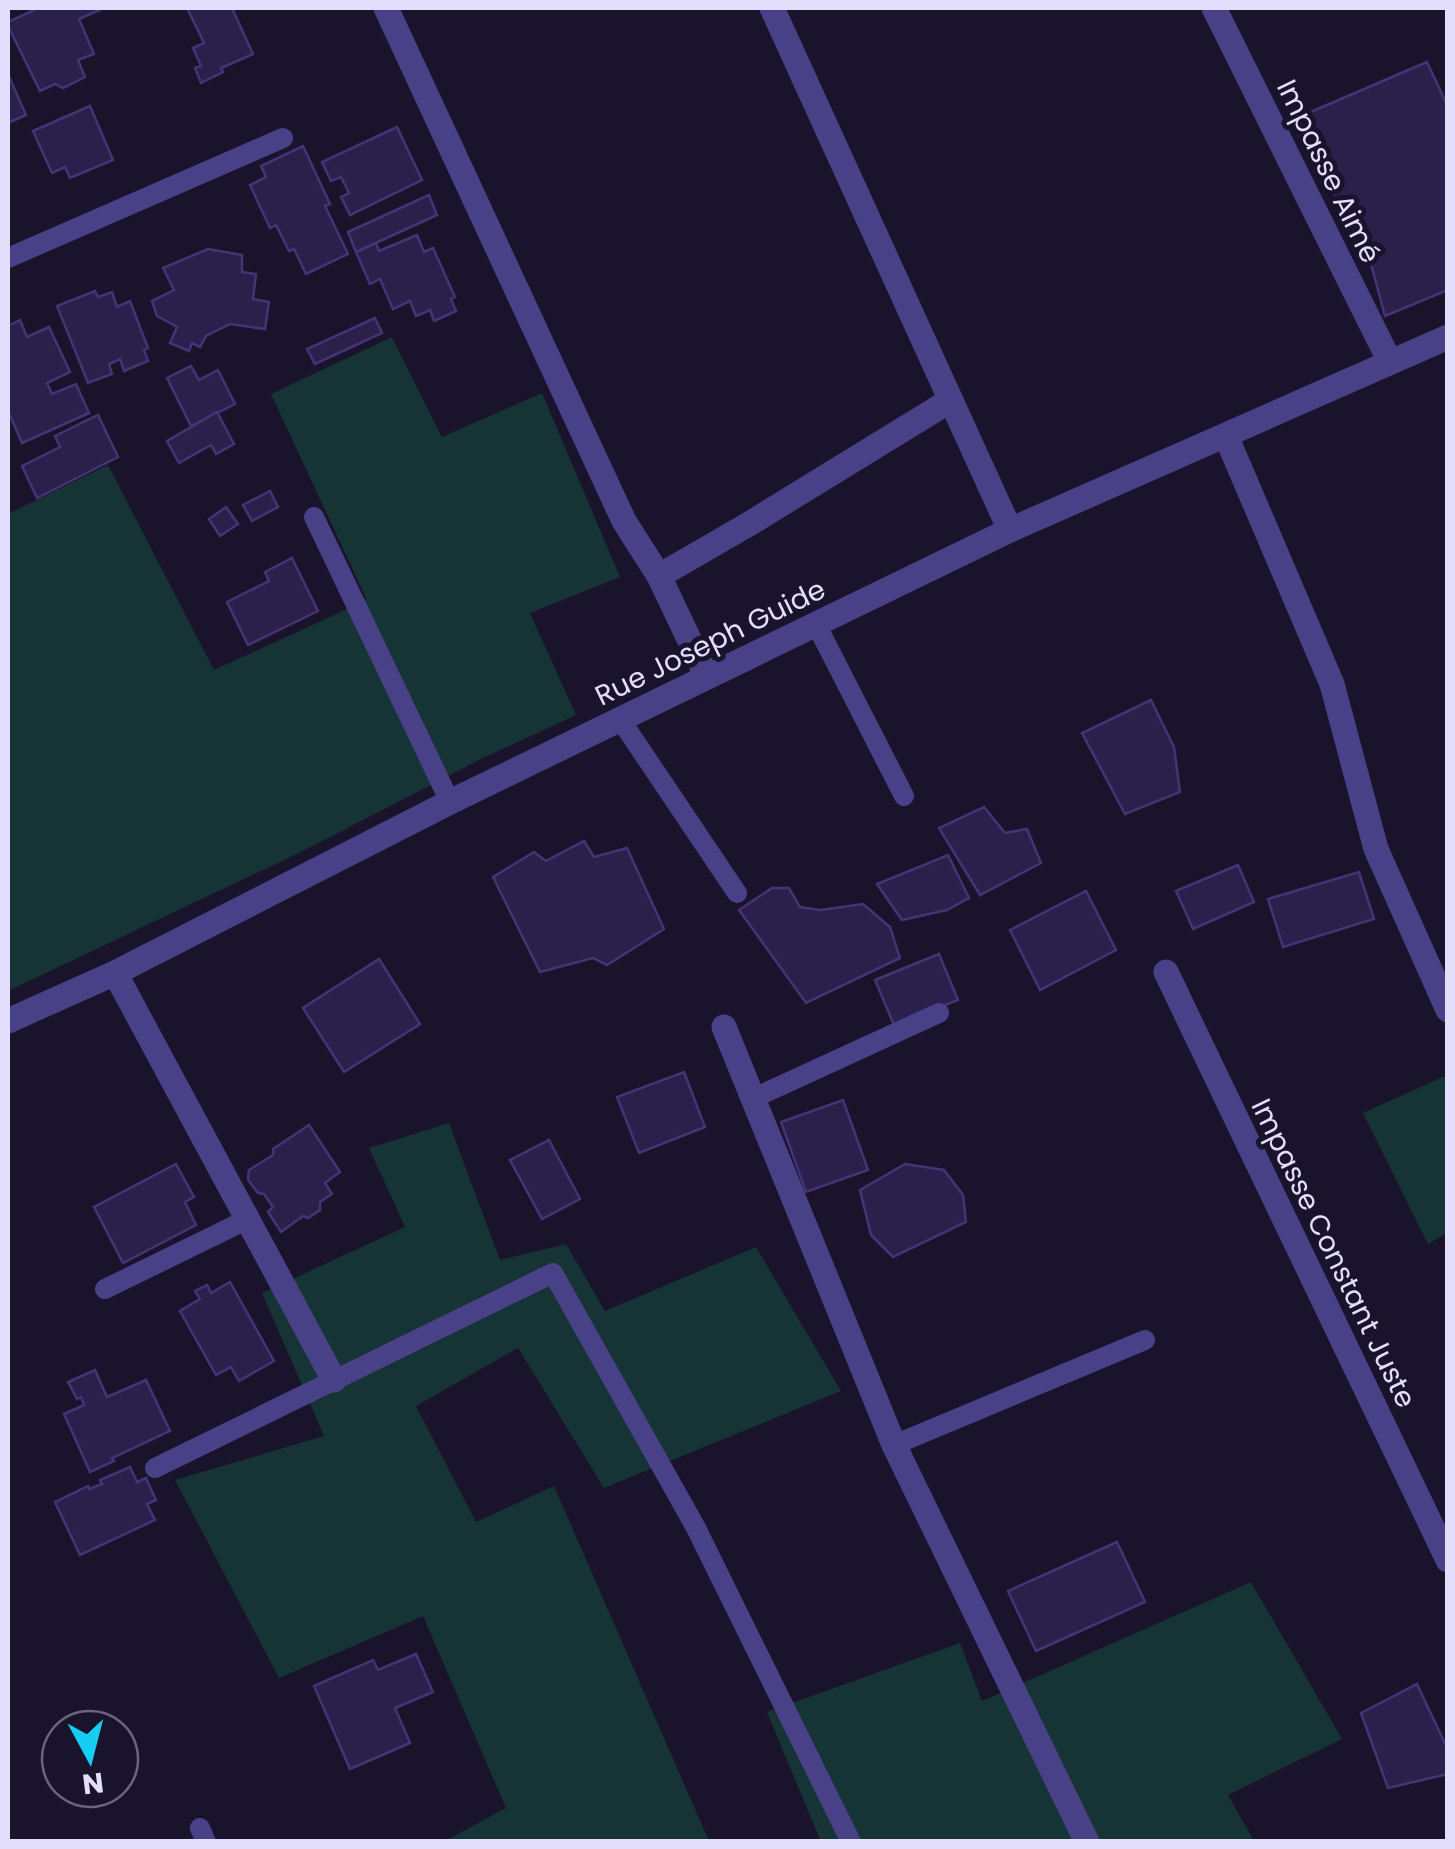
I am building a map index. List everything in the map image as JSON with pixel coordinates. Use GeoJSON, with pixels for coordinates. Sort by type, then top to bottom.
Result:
{"type":"FeatureCollection","features":[{"type":"Feature","properties":{"kind":"street"},"geometry":{"type":"LineString","coordinates":[[386,8],[624,521],[659,576],[707,677]]}},
{"type":"Feature","properties":{"kind":"street"},"geometry":{"type":"LineString","coordinates":[[772,8],[1010,530]]}},
{"type":"Feature","properties":{"kind":"street","name":"Impasse Aimé"},"geometry":{"type":"LineString","coordinates":[[1214,8],[1390,362]]}},
{"type":"Feature","properties":{"kind":"street","name":"Rue Joseph Guide"},"geometry":{"type":"LineString","coordinates":[[8,1021],[115,973],[450,802],[1010,530],[1448,337]]}},
{"type":"Feature","properties":{"kind":"street"},"geometry":{"type":"LineString","coordinates":[[659,576],[951,400]]}},
{"type":"Feature","properties":{"kind":"street"},"geometry":{"type":"LineString","coordinates":[[1226,436],[1332,684],[1376,849],[1448,1010]]}},
{"type":"Feature","properties":{"kind":"street","name":"Impasse Constant Juste"},"geometry":{"type":"LineString","coordinates":[[1166,972],[1448,1560]]}},
{"type":"Feature","properties":{"kind":"street"},"geometry":{"type":"LineString","coordinates":[[115,973],[334,1380]]}},
{"type":"Feature","properties":{"kind":"street"},"geometry":{"type":"LineString","coordinates":[[724,1027],[894,1445],[1087,1842]]}},
{"type":"Feature","properties":{"kind":"lane"},"geometry":{"type":"LineString","coordinates":[[8,258],[282,138]]}},
{"type":"Feature","properties":{"kind":"lane"},"geometry":{"type":"LineString","coordinates":[[314,517],[450,802]]}},
{"type":"Feature","properties":{"kind":"lane"},"geometry":{"type":"LineString","coordinates":[[816,624],[904,796]]}},
{"type":"Feature","properties":{"kind":"lane"},"geometry":{"type":"LineString","coordinates":[[620,719],[737,893]]}},
{"type":"Feature","properties":{"kind":"lane"},"geometry":{"type":"LineString","coordinates":[[754,1098],[940,1013]]}},
{"type":"Feature","properties":{"kind":"lane"},"geometry":{"type":"LineString","coordinates":[[105,1289],[248,1220]]}},
{"type":"Feature","properties":{"kind":"lane"},"geometry":{"type":"LineString","coordinates":[[155,1468],[554,1273],[696,1528],[851,1842]]}},
{"type":"Feature","properties":{"kind":"lane"},"geometry":{"type":"LineString","coordinates":[[894,1445],[1145,1340]]}},
{"type":"Feature","properties":{"kind":"green space"},"geometry":{"type":"Polygon","coordinates":[[[392,337],[442,437],[542,393],[620,577],[530,613],[576,715],[303,851],[8,991],[8,514],[108,465],[214,670],[347,609],[366,598],[271,394],[392,337]]]}},
{"type":"Feature","properties":{"kind":"green space"},"geometry":{"type":"Polygon","coordinates":[[[1447,1075],[1447,1233],[1428,1244],[1363,1113],[1447,1075]]]}},
{"type":"Feature","properties":{"kind":"green space"},"geometry":{"type":"Polygon","coordinates":[[[449,1123],[500,1260],[566,1244],[605,1311],[756,1247],[841,1391],[604,1488],[518,1348],[416,1406],[476,1522],[554,1486],[709,1841],[445,1841],[506,1808],[423,1616],[279,1678],[175,1480],[324,1436],[262,1293],[405,1227],[369,1148],[449,1123]]]}},
{"type":"Feature","properties":{"kind":"green space"},"geometry":{"type":"Polygon","coordinates":[[[1251,1582],[1342,1739],[1228,1795],[1254,1841],[821,1842],[767,1712],[960,1643],[982,1701],[1251,1582]]]}},
{"type":"Feature","properties":{"kind":"building"},"geometry":{"type":"Polygon","coordinates":[[[38,8],[104,8],[79,19],[94,54],[78,60],[85,77],[63,88],[55,84],[40,91],[8,26],[8,22],[38,8]]]}},
{"type":"Feature","properties":{"kind":"building"},"geometry":{"type":"Polygon","coordinates":[[[187,8],[232,8],[253,54],[221,68],[223,72],[201,83],[195,68],[201,66],[193,48],[204,43],[187,8]]]}},
{"type":"Feature","properties":{"kind":"building"},"geometry":{"type":"Polygon","coordinates":[[[1427,62],[1448,107],[1448,290],[1385,316],[1372,268],[1323,174],[1310,161],[1292,120],[1427,62]]]}},
{"type":"Feature","properties":{"kind":"building"},"geometry":{"type":"Polygon","coordinates":[[[8,74],[26,115],[8,123],[8,74]]]}},
{"type":"Feature","properties":{"kind":"building"},"geometry":{"type":"Polygon","coordinates":[[[90,106],[113,160],[70,178],[65,167],[52,173],[33,131],[90,106]]]}},
{"type":"Feature","properties":{"kind":"building"},"geometry":{"type":"Polygon","coordinates":[[[397,127],[422,180],[350,215],[341,197],[349,193],[341,177],[331,181],[322,162],[397,127]]]}},
{"type":"Feature","properties":{"kind":"building"},"geometry":{"type":"Polygon","coordinates":[[[303,146],[348,254],[306,274],[276,225],[270,228],[250,185],[266,177],[261,166],[303,146]]]}},
{"type":"Feature","properties":{"kind":"building"},"geometry":{"type":"Polygon","coordinates":[[[429,195],[437,215],[356,252],[348,232],[429,195]]]}},
{"type":"Feature","properties":{"kind":"building"},"geometry":{"type":"Polygon","coordinates":[[[417,235],[424,252],[433,248],[455,297],[451,299],[456,311],[434,321],[430,310],[416,316],[410,301],[393,309],[380,279],[370,284],[356,252],[376,243],[379,251],[417,235]]]}},
{"type":"Feature","properties":{"kind":"building"},"geometry":{"type":"Polygon","coordinates":[[[208,249],[242,255],[242,272],[256,274],[253,299],[269,302],[265,329],[230,324],[206,336],[200,347],[192,343],[189,351],[170,343],[177,327],[157,316],[152,301],[174,290],[163,268],[208,249]]]}},
{"type":"Feature","properties":{"kind":"building"},"geometry":{"type":"Polygon","coordinates":[[[95,291],[98,297],[112,292],[117,307],[130,301],[148,348],[144,350],[148,361],[124,371],[120,359],[109,364],[112,374],[88,383],[57,306],[95,291]]]}},
{"type":"Feature","properties":{"kind":"building"},"geometry":{"type":"Polygon","coordinates":[[[375,318],[382,333],[315,364],[307,349],[375,318]]]}},
{"type":"Feature","properties":{"kind":"building"},"geometry":{"type":"Polygon","coordinates":[[[20,320],[27,337],[49,327],[70,372],[47,383],[52,394],[76,384],[89,413],[22,443],[8,411],[8,326],[20,320]]]}},
{"type":"Feature","properties":{"kind":"building"},"geometry":{"type":"Polygon","coordinates":[[[191,366],[199,380],[218,370],[235,404],[191,426],[167,378],[191,366]]]}},
{"type":"Feature","properties":{"kind":"building"},"geometry":{"type":"Polygon","coordinates":[[[217,412],[234,444],[216,454],[211,445],[179,463],[167,441],[217,412]]]}},
{"type":"Feature","properties":{"kind":"building"},"geometry":{"type":"Polygon","coordinates":[[[98,415],[118,457],[37,498],[22,466],[60,447],[55,436],[98,415]]]}},
{"type":"Feature","properties":{"kind":"building"},"geometry":{"type":"Polygon","coordinates":[[[270,491],[278,507],[252,521],[243,505],[270,491]]]}},
{"type":"Feature","properties":{"kind":"building"},"geometry":{"type":"Polygon","coordinates":[[[226,507],[238,524],[220,536],[209,519],[226,507]]]}},
{"type":"Feature","properties":{"kind":"building"},"geometry":{"type":"Polygon","coordinates":[[[292,558],[318,611],[248,645],[227,602],[269,581],[265,572],[292,558]]]}},
{"type":"Feature","properties":{"kind":"building"},"geometry":{"type":"Polygon","coordinates":[[[1151,700],[1174,747],[1180,792],[1125,814],[1082,733],[1151,700]]]}},
{"type":"Feature","properties":{"kind":"building"},"geometry":{"type":"Polygon","coordinates":[[[984,807],[1005,833],[1027,829],[1041,863],[980,895],[939,828],[984,807]]]}},
{"type":"Feature","properties":{"kind":"building"},"geometry":{"type":"Polygon","coordinates":[[[584,841],[594,857],[627,848],[664,929],[607,965],[593,958],[540,972],[493,877],[534,852],[546,861],[584,841]]]}},
{"type":"Feature","properties":{"kind":"building"},"geometry":{"type":"Polygon","coordinates":[[[948,855],[969,898],[947,910],[902,920],[877,884],[948,855]]]}},
{"type":"Feature","properties":{"kind":"building"},"geometry":{"type":"Polygon","coordinates":[[[1238,865],[1254,902],[1193,929],[1176,891],[1238,865]]]}},
{"type":"Feature","properties":{"kind":"building"},"geometry":{"type":"Polygon","coordinates":[[[1359,872],[1374,919],[1283,947],[1268,899],[1359,872]]]}},
{"type":"Feature","properties":{"kind":"building"},"geometry":{"type":"Polygon","coordinates":[[[772,888],[789,888],[800,907],[820,910],[863,904],[890,927],[900,958],[806,1003],[739,910],[772,888]]]}},
{"type":"Feature","properties":{"kind":"building"},"geometry":{"type":"Polygon","coordinates":[[[1086,891],[1116,950],[1040,990],[1010,930],[1086,891]]]}},
{"type":"Feature","properties":{"kind":"building"},"geometry":{"type":"Polygon","coordinates":[[[939,954],[958,1000],[894,1025],[875,980],[939,954]]]}},
{"type":"Feature","properties":{"kind":"building"},"geometry":{"type":"Polygon","coordinates":[[[379,959],[420,1024],[344,1072],[303,1008],[379,959]]]}},
{"type":"Feature","properties":{"kind":"building"},"geometry":{"type":"Polygon","coordinates":[[[684,1072],[705,1127],[639,1153],[617,1097],[684,1072]]]}},
{"type":"Feature","properties":{"kind":"building"},"geometry":{"type":"Polygon","coordinates":[[[843,1100],[868,1170],[806,1192],[781,1122],[843,1100]]]}},
{"type":"Feature","properties":{"kind":"building"},"geometry":{"type":"Polygon","coordinates":[[[309,1125],[340,1172],[325,1183],[332,1194],[320,1202],[320,1210],[308,1218],[303,1216],[281,1232],[268,1212],[273,1207],[248,1180],[249,1170],[309,1125]]]}},
{"type":"Feature","properties":{"kind":"building"},"geometry":{"type":"Polygon","coordinates":[[[549,1140],[580,1199],[542,1219],[510,1160],[549,1140]]]}},
{"type":"Feature","properties":{"kind":"building"},"geometry":{"type":"Polygon","coordinates":[[[176,1164],[194,1197],[185,1202],[196,1225],[123,1263],[94,1207],[176,1164]]]}},
{"type":"Feature","properties":{"kind":"building"},"geometry":{"type":"Polygon","coordinates":[[[905,1164],[944,1170],[963,1195],[966,1222],[893,1257],[871,1235],[860,1190],[905,1164]]]}},
{"type":"Feature","properties":{"kind":"building"},"geometry":{"type":"Polygon","coordinates":[[[230,1282],[274,1361],[239,1381],[231,1367],[216,1375],[180,1311],[200,1299],[195,1291],[207,1285],[211,1293],[230,1282]]]}},
{"type":"Feature","properties":{"kind":"building"},"geometry":{"type":"Polygon","coordinates":[[[95,1370],[107,1397],[146,1380],[170,1431],[90,1472],[64,1414],[84,1405],[68,1382],[95,1370]]]}},
{"type":"Feature","properties":{"kind":"building"},"geometry":{"type":"Polygon","coordinates":[[[130,1467],[137,1482],[146,1478],[156,1500],[147,1504],[155,1520],[80,1555],[55,1502],[88,1486],[89,1489],[102,1484],[100,1480],[130,1467]]]}},
{"type":"Feature","properties":{"kind":"building"},"geometry":{"type":"Polygon","coordinates":[[[1117,1542],[1145,1602],[1036,1651],[1008,1591],[1117,1542]]]}},
{"type":"Feature","properties":{"kind":"building"},"geometry":{"type":"Polygon","coordinates":[[[416,1654],[433,1692],[395,1708],[410,1743],[350,1769],[314,1686],[373,1660],[378,1670],[416,1654]]]}},
{"type":"Feature","properties":{"kind":"building"},"geometry":{"type":"Polygon","coordinates":[[[1417,1684],[1448,1750],[1448,1774],[1388,1788],[1361,1713],[1417,1684]]]}}]}
